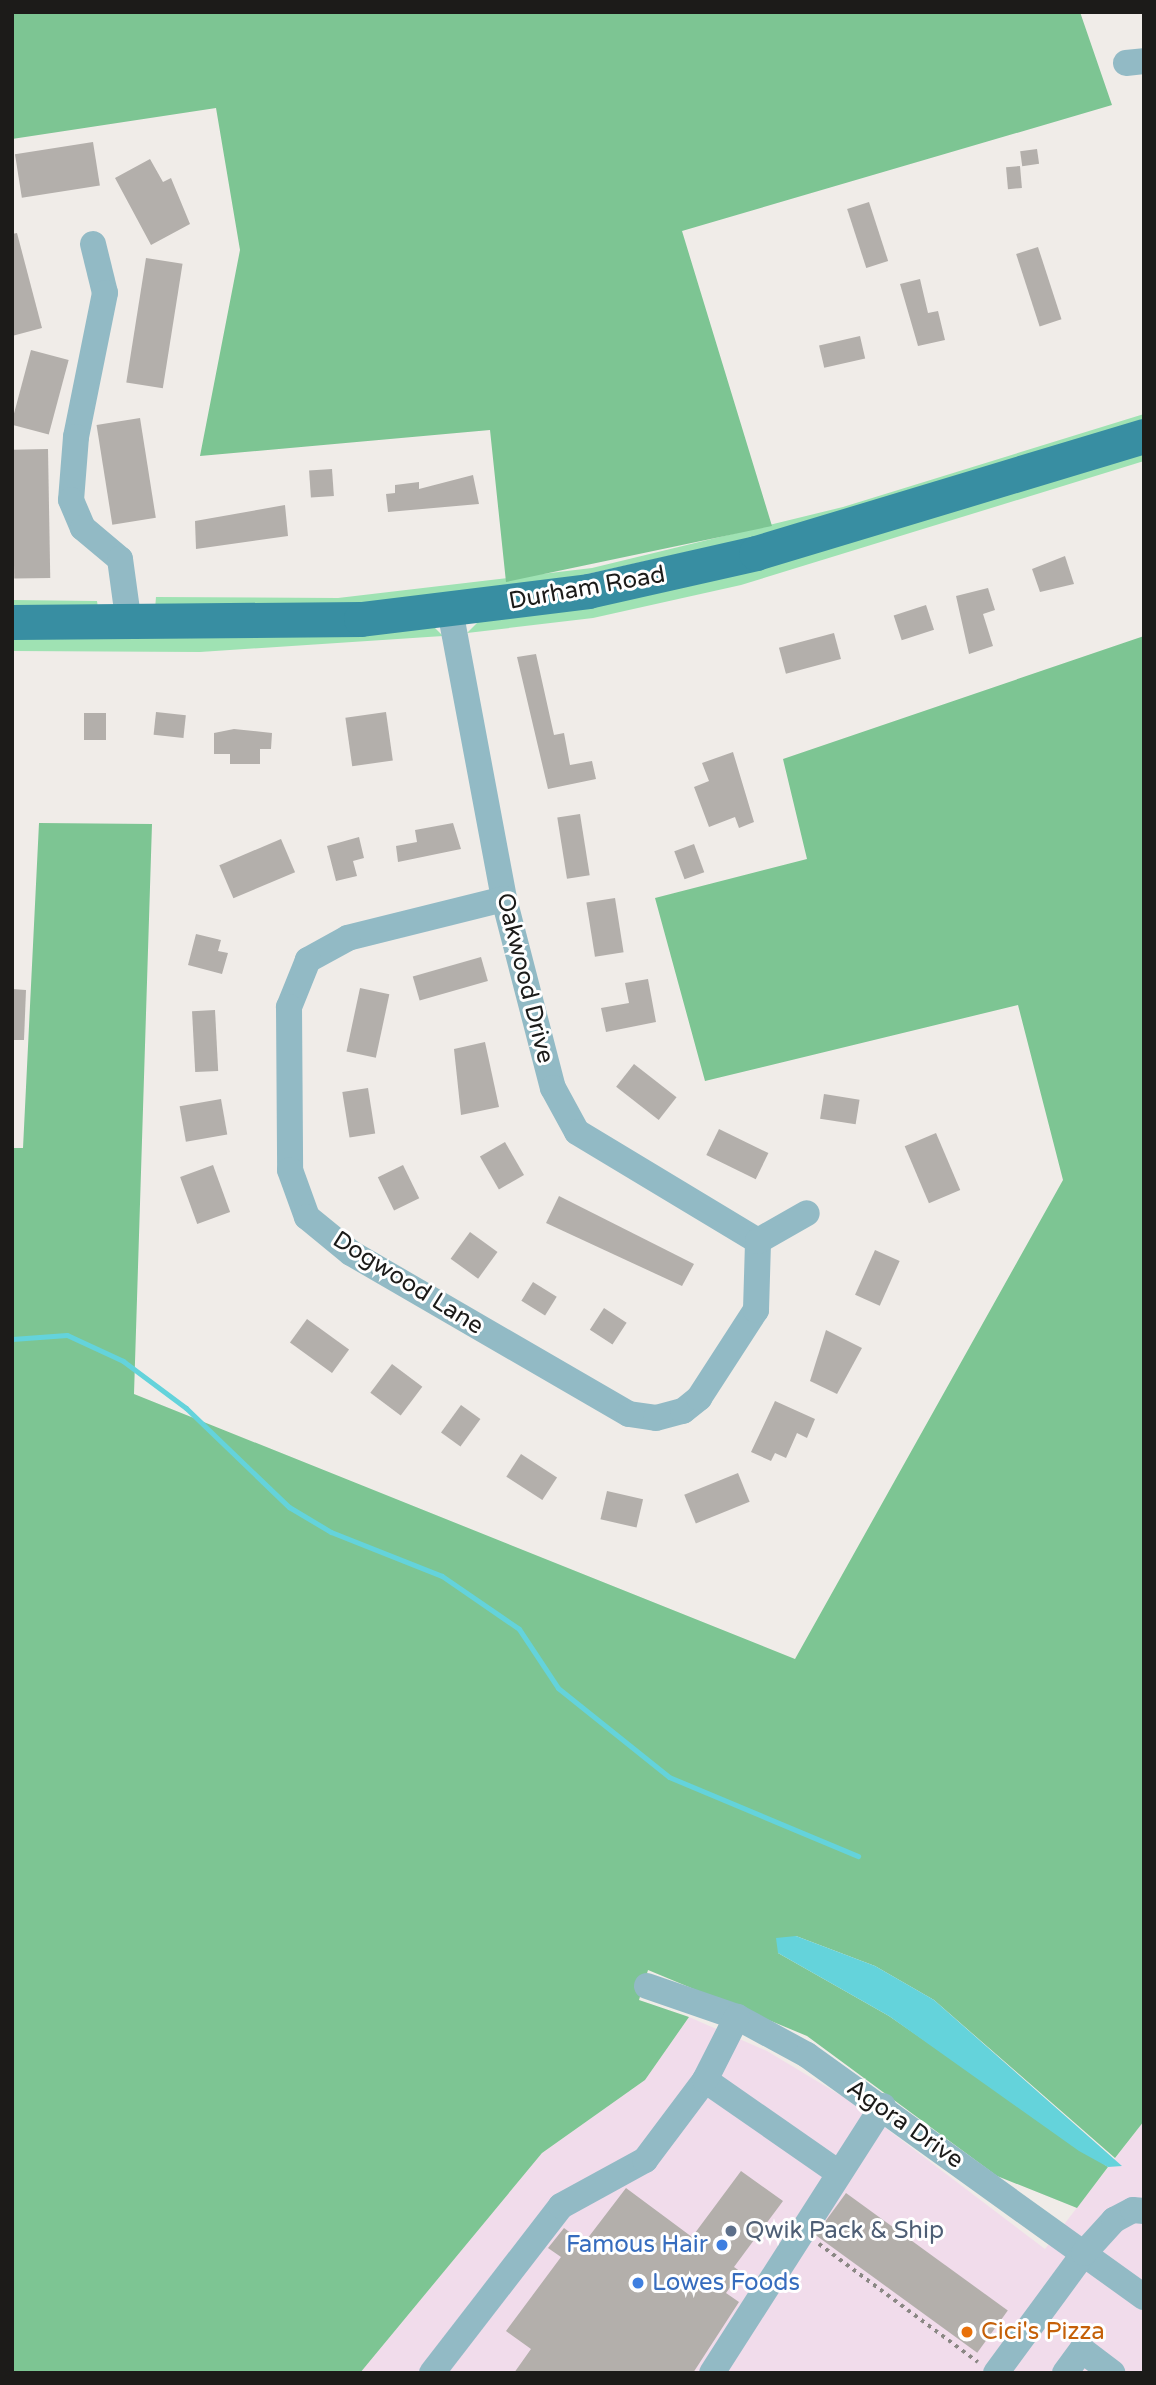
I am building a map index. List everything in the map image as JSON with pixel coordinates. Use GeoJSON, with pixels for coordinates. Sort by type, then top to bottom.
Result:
{"type":"FeatureCollection","features":[{"type":"Feature","properties":{"kind":"main road","name":"Durham Road"},"geometry":{"type":"LineString","coordinates":[[12,622],[129,625],[450,611],[588,591],[756,553],[1144,436]]}},
{"type":"Feature","properties":{"kind":"street"},"geometry":{"type":"LineString","coordinates":[[93,244],[105,293],[76,437],[71,500],[83,528],[120,559],[129,625]]}},
{"type":"Feature","properties":{"kind":"street","name":"Oakwood Drive"},"geometry":{"type":"LineString","coordinates":[[450,611],[504,900],[553,1088],[578,1132],[758,1241]]}},
{"type":"Feature","properties":{"kind":"street","name":"Dogwood Lane"},"geometry":{"type":"LineString","coordinates":[[504,900],[348,938],[308,960],[289,1007],[290,1170],[307,1217],[351,1253],[629,1414],[656,1418],[683,1411],[699,1398],[756,1310],[758,1241]]}},
{"type":"Feature","properties":{"kind":"street"},"geometry":{"type":"LineString","coordinates":[[758,1241],[807,1213]]}},
{"type":"Feature","properties":{"kind":"street","name":"Agora Drive"},"geometry":{"type":"LineString","coordinates":[[647,1986],[737,2017],[883,2106],[1144,2297]]}},
{"type":"Feature","properties":{"kind":"street"},"geometry":{"type":"LineString","coordinates":[[432,2373],[561,2206],[645,2160],[705,2080],[737,2017]]}},
{"type":"Feature","properties":{"kind":"street"},"geometry":{"type":"LineString","coordinates":[[705,2080],[836,2171]]}},
{"type":"Feature","properties":{"kind":"street"},"geometry":{"type":"LineString","coordinates":[[712,2373],[766,2294],[836,2171],[883,2106]]}},
{"type":"Feature","properties":{"kind":"street"},"geometry":{"type":"LineString","coordinates":[[991,2370],[1084,2253],[1114,2220],[1133,2210],[1144,2211]]}},
{"type":"Feature","properties":{"kind":"street"},"geometry":{"type":"LineString","coordinates":[[1065,2373],[1082,2350],[1112,2373]]}},
{"type":"Feature","properties":{"kind":"path"},"geometry":{"type":"LineString","coordinates":[[807,2236],[991,2370]]}},
{"type":"Feature","properties":{"kind":"shaded area"},"geometry":{"type":"Polygon","coordinates":[[[689,2017],[767,2051],[850,2101],[1045,2249],[1144,2121],[1144,2373],[360,2373],[542,2153],[645,2080],[689,2017]]]}},
{"type":"Feature","properties":{"kind":"green space"},"geometry":{"type":"Polygon","coordinates":[[[12,12],[1080,12],[1112,105],[682,231],[772,526],[506,582],[490,430],[200,456],[240,250],[216,108],[12,139],[12,12]]]}},
{"type":"Feature","properties":{"kind":"green space"},"geometry":{"type":"Polygon","coordinates":[[[1144,414],[1144,426],[864,513],[469,600],[155,609],[156,597],[338,598],[592,568],[843,507],[1144,414]]]}},
{"type":"Feature","properties":{"kind":"green space"},"geometry":{"type":"Polygon","coordinates":[[[1144,446],[1144,461],[741,585],[593,618],[467,633],[479,621],[1144,446]]]}},
{"type":"Feature","properties":{"kind":"green space"},"geometry":{"type":"Polygon","coordinates":[[[12,600],[97,601],[98,608],[12,609],[12,600]]]}},
{"type":"Feature","properties":{"kind":"green space"},"geometry":{"type":"Polygon","coordinates":[[[434,627],[443,636],[200,652],[12,651],[12,638],[434,627]]]}},
{"type":"Feature","properties":{"kind":"green space"},"geometry":{"type":"Polygon","coordinates":[[[1144,636],[1144,2121],[1115,2158],[934,2000],[875,1966],[796,1936],[778,1953],[889,2016],[1108,2167],[1077,2208],[997,2176],[807,2036],[648,1970],[639,2000],[689,2017],[645,2080],[542,2153],[360,2373],[12,2373],[12,1148],[23,1148],[39,823],[152,824],[134,1394],[795,1659],[1063,1180],[1018,1005],[705,1081],[655,898],[807,859],[783,759],[1144,636]]]}},
{"type":"Feature","properties":{"kind":"water"},"geometry":{"type":"Polygon","coordinates":[[[796,1936],[875,1966],[934,2000],[1122,2166],[1108,2167],[1079,2151],[889,2016],[778,1953],[776,1938],[796,1936]]]}},
{"type":"Feature","properties":{"kind":"building"},"geometry":{"type":"Polygon","coordinates":[[[93,142],[100,185],[22,198],[15,154],[93,142]]]}},
{"type":"Feature","properties":{"kind":"building"},"geometry":{"type":"Polygon","coordinates":[[[1037,149],[1039,164],[1022,166],[1020,151],[1037,149]]]}},
{"type":"Feature","properties":{"kind":"building"},"geometry":{"type":"Polygon","coordinates":[[[150,159],[163,182],[171,178],[190,224],[151,245],[115,178],[150,159]]]}},
{"type":"Feature","properties":{"kind":"building"},"geometry":{"type":"Polygon","coordinates":[[[1020,166],[1022,188],[1008,189],[1006,167],[1020,166]]]}},
{"type":"Feature","properties":{"kind":"building"},"geometry":{"type":"Polygon","coordinates":[[[869,202],[888,261],[866,268],[847,209],[869,202]]]}},
{"type":"Feature","properties":{"kind":"building"},"geometry":{"type":"Polygon","coordinates":[[[17,233],[42,328],[12,336],[12,234],[17,233]]]}},
{"type":"Feature","properties":{"kind":"building"},"geometry":{"type":"Polygon","coordinates":[[[1038,247],[1061,319],[1040,326],[1016,254],[1038,247]]]}},
{"type":"Feature","properties":{"kind":"building"},"geometry":{"type":"Polygon","coordinates":[[[146,258],[183,264],[163,388],[126,382],[146,258]]]}},
{"type":"Feature","properties":{"kind":"building"},"geometry":{"type":"Polygon","coordinates":[[[920,279],[928,313],[938,311],[945,340],[918,346],[900,284],[920,279]]]}},
{"type":"Feature","properties":{"kind":"building"},"geometry":{"type":"Polygon","coordinates":[[[860,336],[865,358],[824,368],[819,345],[860,336]]]}},
{"type":"Feature","properties":{"kind":"building"},"geometry":{"type":"Polygon","coordinates":[[[31,350],[69,360],[49,434],[12,425],[31,350]]]}},
{"type":"Feature","properties":{"kind":"building"},"geometry":{"type":"Polygon","coordinates":[[[140,418],[156,518],[112,525],[97,425],[140,418]]]}},
{"type":"Feature","properties":{"kind":"building"},"geometry":{"type":"Polygon","coordinates":[[[48,449],[50,578],[14,579],[12,450],[48,449]]]}},
{"type":"Feature","properties":{"kind":"building"},"geometry":{"type":"Polygon","coordinates":[[[332,469],[334,496],[311,498],[309,471],[332,469]]]}},
{"type":"Feature","properties":{"kind":"building"},"geometry":{"type":"Polygon","coordinates":[[[473,475],[479,504],[388,512],[386,494],[395,493],[395,485],[419,482],[419,489],[473,475]]]}},
{"type":"Feature","properties":{"kind":"building"},"geometry":{"type":"Polygon","coordinates":[[[285,505],[288,536],[196,549],[195,521],[285,505]]]}},
{"type":"Feature","properties":{"kind":"building"},"geometry":{"type":"Polygon","coordinates":[[[1065,556],[1074,584],[1040,592],[1032,569],[1065,556]]]}},
{"type":"Feature","properties":{"kind":"building"},"geometry":{"type":"Polygon","coordinates":[[[988,588],[995,610],[983,614],[993,646],[969,654],[956,596],[988,588]]]}},
{"type":"Feature","properties":{"kind":"building"},"geometry":{"type":"Polygon","coordinates":[[[926,605],[934,630],[902,640],[894,616],[926,605]]]}},
{"type":"Feature","properties":{"kind":"building"},"geometry":{"type":"Polygon","coordinates":[[[834,633],[841,659],[786,674],[779,648],[834,633]]]}},
{"type":"Feature","properties":{"kind":"building"},"geometry":{"type":"Polygon","coordinates":[[[536,654],[554,735],[564,733],[570,765],[592,761],[596,779],[548,789],[517,657],[536,654]]]}},
{"type":"Feature","properties":{"kind":"building"},"geometry":{"type":"Polygon","coordinates":[[[156,712],[186,715],[183,738],[154,735],[156,712]]]}},
{"type":"Feature","properties":{"kind":"building"},"geometry":{"type":"Polygon","coordinates":[[[386,712],[393,761],[352,766],[345,718],[386,712]]]}},
{"type":"Feature","properties":{"kind":"building"},"geometry":{"type":"Polygon","coordinates":[[[84,713],[106,713],[106,740],[84,740],[84,713]]]}},
{"type":"Feature","properties":{"kind":"building"},"geometry":{"type":"Polygon","coordinates":[[[234,729],[272,733],[271,749],[260,749],[260,764],[230,764],[230,754],[214,754],[214,733],[234,729]]]}},
{"type":"Feature","properties":{"kind":"building"},"geometry":{"type":"Polygon","coordinates":[[[733,752],[754,822],[739,828],[735,817],[709,827],[694,787],[709,781],[702,763],[733,752]]]}},
{"type":"Feature","properties":{"kind":"building"},"geometry":{"type":"Polygon","coordinates":[[[580,814],[590,875],[567,879],[557,818],[580,814]]]}},
{"type":"Feature","properties":{"kind":"building"},"geometry":{"type":"Polygon","coordinates":[[[453,823],[461,849],[398,862],[396,846],[417,842],[415,830],[453,823]]]}},
{"type":"Feature","properties":{"kind":"building"},"geometry":{"type":"Polygon","coordinates":[[[359,837],[364,858],[353,861],[357,876],[336,881],[327,846],[359,837]]]}},
{"type":"Feature","properties":{"kind":"building"},"geometry":{"type":"Polygon","coordinates":[[[281,839],[295,872],[233,898],[219,865],[281,839]]]}},
{"type":"Feature","properties":{"kind":"building"},"geometry":{"type":"Polygon","coordinates":[[[694,844],[704,872],[685,879],[674,851],[694,844]]]}},
{"type":"Feature","properties":{"kind":"building"},"geometry":{"type":"Polygon","coordinates":[[[615,898],[624,952],[595,957],[586,903],[615,898]]]}},
{"type":"Feature","properties":{"kind":"building"},"geometry":{"type":"Polygon","coordinates":[[[196,934],[221,940],[218,951],[228,953],[222,974],[188,965],[196,934]]]}},
{"type":"Feature","properties":{"kind":"building"},"geometry":{"type":"Polygon","coordinates":[[[481,957],[488,981],[420,1001],[413,977],[481,957]]]}},
{"type":"Feature","properties":{"kind":"building"},"geometry":{"type":"Polygon","coordinates":[[[648,979],[656,1022],[606,1032],[601,1008],[629,1003],[625,983],[648,979]]]}},
{"type":"Feature","properties":{"kind":"building"},"geometry":{"type":"Polygon","coordinates":[[[360,988],[389,994],[376,1058],[346,1052],[360,988]]]}},
{"type":"Feature","properties":{"kind":"building"},"geometry":{"type":"Polygon","coordinates":[[[12,989],[26,990],[24,1040],[12,1040],[12,989]]]}},
{"type":"Feature","properties":{"kind":"building"},"geometry":{"type":"Polygon","coordinates":[[[215,1010],[218,1071],[195,1072],[192,1011],[215,1010]]]}},
{"type":"Feature","properties":{"kind":"building"},"geometry":{"type":"Polygon","coordinates":[[[485,1042],[499,1107],[461,1115],[454,1049],[485,1042]]]}},
{"type":"Feature","properties":{"kind":"building"},"geometry":{"type":"Polygon","coordinates":[[[634,1064],[677,1097],[659,1120],[616,1087],[634,1064]]]}},
{"type":"Feature","properties":{"kind":"building"},"geometry":{"type":"Polygon","coordinates":[[[368,1088],[375,1133],[350,1138],[342,1092],[368,1088]]]}},
{"type":"Feature","properties":{"kind":"building"},"geometry":{"type":"Polygon","coordinates":[[[824,1094],[860,1100],[856,1124],[820,1119],[824,1094]]]}},
{"type":"Feature","properties":{"kind":"building"},"geometry":{"type":"Polygon","coordinates":[[[221,1099],[227,1134],[186,1142],[180,1106],[221,1099]]]}},
{"type":"Feature","properties":{"kind":"building"},"geometry":{"type":"Polygon","coordinates":[[[719,1129],[768,1153],[756,1179],[706,1155],[719,1129]]]}},
{"type":"Feature","properties":{"kind":"building"},"geometry":{"type":"Polygon","coordinates":[[[936,1133],[960,1190],[929,1203],[905,1146],[936,1133]]]}},
{"type":"Feature","properties":{"kind":"building"},"geometry":{"type":"Polygon","coordinates":[[[505,1142],[524,1175],[499,1189],[480,1156],[505,1142]]]}},
{"type":"Feature","properties":{"kind":"building"},"geometry":{"type":"Polygon","coordinates":[[[213,1165],[230,1212],[197,1224],[180,1177],[213,1165]]]}},
{"type":"Feature","properties":{"kind":"building"},"geometry":{"type":"Polygon","coordinates":[[[403,1165],[419,1198],[394,1211],[378,1177],[403,1165]]]}},
{"type":"Feature","properties":{"kind":"building"},"geometry":{"type":"Polygon","coordinates":[[[559,1196],[694,1264],[682,1286],[546,1223],[559,1196]]]}},
{"type":"Feature","properties":{"kind":"building"},"geometry":{"type":"Polygon","coordinates":[[[470,1232],[498,1252],[478,1279],[451,1259],[470,1232]]]}},
{"type":"Feature","properties":{"kind":"building"},"geometry":{"type":"Polygon","coordinates":[[[875,1250],[900,1261],[880,1306],[855,1295],[875,1250]]]}},
{"type":"Feature","properties":{"kind":"building"},"geometry":{"type":"Polygon","coordinates":[[[533,1282],[557,1297],[545,1315],[521,1301],[533,1282]]]}},
{"type":"Feature","properties":{"kind":"building"},"geometry":{"type":"Polygon","coordinates":[[[604,1308],[627,1323],[612,1345],[590,1330],[604,1308]]]}},
{"type":"Feature","properties":{"kind":"building"},"geometry":{"type":"Polygon","coordinates":[[[307,1319],[349,1350],[332,1373],[290,1342],[307,1319]]]}},
{"type":"Feature","properties":{"kind":"building"},"geometry":{"type":"Polygon","coordinates":[[[826,1330],[862,1348],[837,1394],[810,1381],[826,1330]]]}},
{"type":"Feature","properties":{"kind":"building"},"geometry":{"type":"Polygon","coordinates":[[[392,1364],[422,1387],[401,1416],[370,1393],[392,1364]]]}},
{"type":"Feature","properties":{"kind":"building"},"geometry":{"type":"Polygon","coordinates":[[[775,1401],[815,1419],[807,1438],[797,1433],[786,1458],[775,1453],[771,1461],[751,1452],[775,1401]]]}},
{"type":"Feature","properties":{"kind":"building"},"geometry":{"type":"Polygon","coordinates":[[[461,1405],[480,1419],[460,1447],[441,1433],[461,1405]]]}},
{"type":"Feature","properties":{"kind":"building"},"geometry":{"type":"Polygon","coordinates":[[[521,1454],[557,1477],[542,1500],[506,1477],[521,1454]]]}},
{"type":"Feature","properties":{"kind":"building"},"geometry":{"type":"Polygon","coordinates":[[[738,1473],[750,1502],[696,1523],[684,1495],[738,1473]]]}},
{"type":"Feature","properties":{"kind":"building"},"geometry":{"type":"Polygon","coordinates":[[[607,1491],[643,1499],[637,1528],[600,1519],[607,1491]]]}},
{"type":"Feature","properties":{"kind":"building","name":"Lowes Foods"},"geometry":{"type":"Polygon","coordinates":[[[741,2171],[783,2201],[734,2267],[741,2272],[726,2293],[739,2302],[693,2373],[514,2373],[531,2349],[506,2331],[561,2257],[548,2248],[564,2228],[584,2243],[626,2188],[692,2237],[741,2171]]]}},
{"type":"Feature","properties":{"kind":"building"},"geometry":{"type":"Polygon","coordinates":[[[846,2193],[1008,2311],[977,2353],[815,2235],[846,2193]]]}},
{"type":"Feature","properties":{"kind":"waterway"},"geometry":{"type":"LineString","coordinates":[[12,1339],[67,1335],[123,1361],[186,1408],[289,1507],[331,1532],[442,1576],[519,1629],[558,1688],[669,1777],[858,1856]]}},
{"type":"Feature","properties":{"kind":"place","name":"Qwik Pack & Ship"},"geometry":{"type":"Point","coordinates":[731,2231]}},
{"type":"Feature","properties":{"kind":"place","name":"Famous Hair"},"geometry":{"type":"Point","coordinates":[722,2245]}},
{"type":"Feature","properties":{"kind":"place","name":"Lowes Foods"},"geometry":{"type":"Point","coordinates":[638,2283]}},
{"type":"Feature","properties":{"kind":"place","name":"Cici's Pizza"},"geometry":{"type":"Point","coordinates":[967,2332]}}]}
